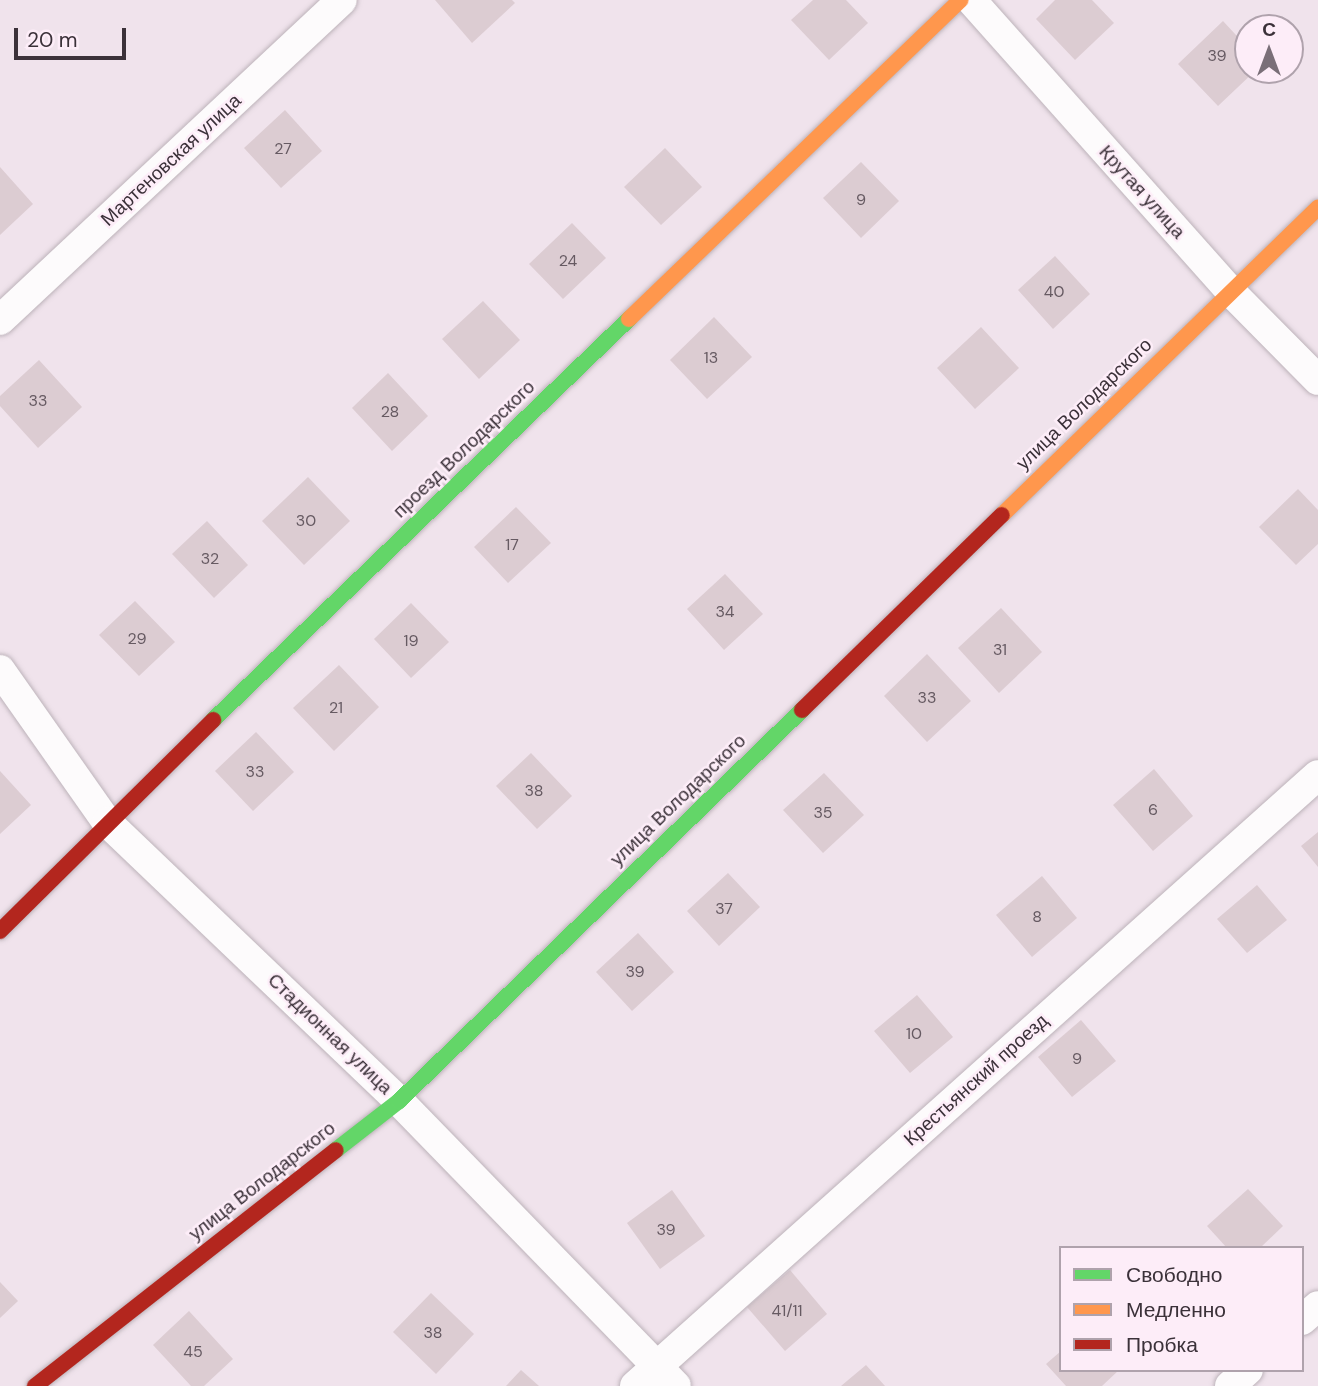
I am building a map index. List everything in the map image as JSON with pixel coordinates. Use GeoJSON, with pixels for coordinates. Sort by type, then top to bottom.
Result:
{"type":"FeatureCollection","features":[{"type":"Feature","properties":{"kind":"street","name":"Мартеновская улица"},"geometry":{"type":"LineString","coordinates":[[0,320],[342,0]]}},
{"type":"Feature","properties":{"kind":"street","name":"проезд Володарского"},"geometry":{"type":"LineString","coordinates":[[0,931],[107,822],[960,0]]}},
{"type":"Feature","properties":{"kind":"street","name":"Крутая улица"},"geometry":{"type":"LineString","coordinates":[[971,0],[1230,291],[1318,380]]}},
{"type":"Feature","properties":{"kind":"street","name":"улица Володарского"},"geometry":{"type":"LineString","coordinates":[[35,1386],[399,1101],[1318,208]]}},
{"type":"Feature","properties":{"kind":"street","name":"Стадионная улица"},"geometry":{"type":"LineString","coordinates":[[0,670],[107,822],[399,1101],[666,1376]]}},
{"type":"Feature","properties":{"kind":"street","name":"Крестьянский проезд"},"geometry":{"type":"LineString","coordinates":[[635,1386],[666,1376],[1318,775]]}},
{"type":"Feature","properties":{"kind":"street"},"geometry":{"type":"LineString","coordinates":[[1304,1318],[1318,1306]]}},
{"type":"Feature","properties":{"kind":"street"},"geometry":{"type":"LineString","coordinates":[[1230,1386],[1246,1372]]}},
{"type":"Feature","properties":{"kind":"building"},"geometry":{"type":"Polygon","coordinates":[[[435,0],[512,0],[515,3],[472,43],[435,0]]]}},
{"type":"Feature","properties":{"kind":"building"},"geometry":{"type":"Polygon","coordinates":[[[813,0],[846,0],[868,23],[829,60],[791,20],[813,0]]]}},
{"type":"Feature","properties":{"kind":"building"},"geometry":{"type":"Polygon","coordinates":[[[1055,0],[1092,0],[1114,23],[1075,60],[1036,19],[1055,0]]]}},
{"type":"Feature","properties":{"kind":"building"},"geometry":{"type":"Polygon","coordinates":[[[1223,21],[1234,33],[1234,84],[1241,84],[1218,106],[1178,64],[1223,21]]]}},
{"type":"Feature","properties":{"kind":"building"},"geometry":{"type":"Polygon","coordinates":[[[285,110],[322,151],[281,188],[244,148],[285,110]]]}},
{"type":"Feature","properties":{"kind":"building"},"geometry":{"type":"Polygon","coordinates":[[[665,148],[702,187],[661,225],[624,187],[665,148]]]}},
{"type":"Feature","properties":{"kind":"building"},"geometry":{"type":"Polygon","coordinates":[[[861,162],[899,201],[861,238],[823,198],[861,162]]]}},
{"type":"Feature","properties":{"kind":"building"},"geometry":{"type":"Polygon","coordinates":[[[0,167],[33,204],[0,235],[0,167]]]}},
{"type":"Feature","properties":{"kind":"building"},"geometry":{"type":"Polygon","coordinates":[[[572,223],[606,258],[563,299],[529,264],[572,223]]]}},
{"type":"Feature","properties":{"kind":"building"},"geometry":{"type":"Polygon","coordinates":[[[1055,256],[1090,294],[1053,329],[1018,290],[1055,256]]]}},
{"type":"Feature","properties":{"kind":"building"},"geometry":{"type":"Polygon","coordinates":[[[483,301],[520,340],[479,379],[442,339],[483,301]]]}},
{"type":"Feature","properties":{"kind":"building"},"geometry":{"type":"Polygon","coordinates":[[[714,317],[752,357],[707,399],[670,360],[714,317]]]}},
{"type":"Feature","properties":{"kind":"building"},"geometry":{"type":"Polygon","coordinates":[[[981,327],[1019,368],[975,409],[937,368],[981,327]]]}},
{"type":"Feature","properties":{"kind":"building"},"geometry":{"type":"Polygon","coordinates":[[[39,360],[82,407],[38,448],[0,406],[0,396],[39,360]]]}},
{"type":"Feature","properties":{"kind":"building"},"geometry":{"type":"Polygon","coordinates":[[[388,373],[428,416],[392,451],[352,408],[388,373]]]}},
{"type":"Feature","properties":{"kind":"building"},"geometry":{"type":"Polygon","coordinates":[[[308,477],[350,521],[304,565],[262,521],[308,477]]]}},
{"type":"Feature","properties":{"kind":"building"},"geometry":{"type":"Polygon","coordinates":[[[1298,489],[1318,510],[1318,544],[1296,565],[1259,527],[1298,489]]]}},
{"type":"Feature","properties":{"kind":"building"},"geometry":{"type":"Polygon","coordinates":[[[516,507],[551,543],[508,583],[474,547],[516,507]]]}},
{"type":"Feature","properties":{"kind":"building"},"geometry":{"type":"Polygon","coordinates":[[[207,521],[248,565],[214,598],[172,554],[207,521]]]}},
{"type":"Feature","properties":{"kind":"building"},"geometry":{"type":"Polygon","coordinates":[[[725,574],[763,614],[724,650],[687,609],[725,574]]]}},
{"type":"Feature","properties":{"kind":"building"},"geometry":{"type":"Polygon","coordinates":[[[135,601],[175,642],[139,676],[99,635],[135,601]]]}},
{"type":"Feature","properties":{"kind":"building"},"geometry":{"type":"Polygon","coordinates":[[[411,603],[449,642],[411,678],[374,639],[411,603]]]}},
{"type":"Feature","properties":{"kind":"building"},"geometry":{"type":"Polygon","coordinates":[[[1001,608],[1042,652],[999,693],[958,648],[1001,608]]]}},
{"type":"Feature","properties":{"kind":"building"},"geometry":{"type":"Polygon","coordinates":[[[927,654],[971,701],[927,742],[884,696],[927,654]]]}},
{"type":"Feature","properties":{"kind":"building"},"geometry":{"type":"Polygon","coordinates":[[[339,665],[379,707],[334,751],[293,708],[339,665]]]}},
{"type":"Feature","properties":{"kind":"building"},"geometry":{"type":"Polygon","coordinates":[[[256,732],[294,772],[253,811],[215,771],[256,732]]]}},
{"type":"Feature","properties":{"kind":"building"},"geometry":{"type":"Polygon","coordinates":[[[531,753],[572,796],[537,829],[496,786],[531,753]]]}},
{"type":"Feature","properties":{"kind":"building"},"geometry":{"type":"Polygon","coordinates":[[[1154,769],[1193,816],[1153,851],[1113,805],[1154,769]]]}},
{"type":"Feature","properties":{"kind":"building"},"geometry":{"type":"Polygon","coordinates":[[[0,771],[31,805],[0,834],[0,771]]]}},
{"type":"Feature","properties":{"kind":"building"},"geometry":{"type":"Polygon","coordinates":[[[824,773],[864,815],[823,853],[783,810],[824,773]]]}},
{"type":"Feature","properties":{"kind":"building"},"geometry":{"type":"Polygon","coordinates":[[[1318,832],[1318,867],[1301,846],[1318,832]]]}},
{"type":"Feature","properties":{"kind":"building"},"geometry":{"type":"Polygon","coordinates":[[[728,873],[760,907],[719,946],[687,911],[728,873]]]}},
{"type":"Feature","properties":{"kind":"building"},"geometry":{"type":"Polygon","coordinates":[[[1042,876],[1077,918],[1032,957],[996,915],[1042,876]]]}},
{"type":"Feature","properties":{"kind":"building"},"geometry":{"type":"Polygon","coordinates":[[[1257,885],[1287,920],[1247,953],[1217,919],[1257,885]]]}},
{"type":"Feature","properties":{"kind":"building"},"geometry":{"type":"Polygon","coordinates":[[[638,933],[674,972],[632,1011],[596,972],[638,933]]]}},
{"type":"Feature","properties":{"kind":"building"},"geometry":{"type":"Polygon","coordinates":[[[917,995],[953,1037],[910,1073],[874,1031],[917,995]]]}},
{"type":"Feature","properties":{"kind":"building"},"geometry":{"type":"Polygon","coordinates":[[[1081,1020],[1116,1061],[1072,1097],[1038,1057],[1081,1020]]]}},
{"type":"Feature","properties":{"kind":"building"},"geometry":{"type":"Polygon","coordinates":[[[1248,1189],[1283,1226],[1262,1246],[1225,1246],[1207,1226],[1248,1189]]]}},
{"type":"Feature","properties":{"kind":"building"},"geometry":{"type":"Polygon","coordinates":[[[672,1190],[705,1236],[660,1269],[627,1223],[672,1190]]]}},
{"type":"Feature","properties":{"kind":"building"},"geometry":{"type":"Polygon","coordinates":[[[790,1270],[827,1314],[785,1351],[747,1307],[790,1270]]]}},
{"type":"Feature","properties":{"kind":"building"},"geometry":{"type":"Polygon","coordinates":[[[0,1282],[18,1301],[0,1318],[0,1282]]]}},
{"type":"Feature","properties":{"kind":"building"},"geometry":{"type":"Polygon","coordinates":[[[431,1293],[474,1334],[436,1374],[393,1332],[431,1293]]]}},
{"type":"Feature","properties":{"kind":"building"},"geometry":{"type":"Polygon","coordinates":[[[189,1311],[233,1359],[204,1386],[191,1386],[153,1345],[189,1311]]]}},
{"type":"Feature","properties":{"kind":"building"},"geometry":{"type":"Polygon","coordinates":[[[1059,1353],[1059,1372],[1117,1372],[1102,1386],[1066,1386],[1046,1364],[1059,1353]]]}},
{"type":"Feature","properties":{"kind":"building"},"geometry":{"type":"Polygon","coordinates":[[[866,1365],[885,1386],[841,1386],[866,1365]]]}},
{"type":"Feature","properties":{"kind":"building"},"geometry":{"type":"Polygon","coordinates":[[[521,1370],[539,1386],[506,1386],[521,1370]]]}},
{"type":"Feature","properties":{"kind":"traffic: fast"},"geometry":{"type":"LineString","coordinates":[[213,720],[629,319]]}},
{"type":"Feature","properties":{"kind":"traffic: fast"},"geometry":{"type":"LineString","coordinates":[[336,1150],[399,1101],[802,710]]}},
{"type":"Feature","properties":{"kind":"traffic: slow"},"geometry":{"type":"LineString","coordinates":[[629,319],[960,0]]}},
{"type":"Feature","properties":{"kind":"traffic: slow"},"geometry":{"type":"LineString","coordinates":[[1002,515],[1318,208]]}},
{"type":"Feature","properties":{"kind":"traffic: jam"},"geometry":{"type":"LineString","coordinates":[[802,710],[1002,515]]}},
{"type":"Feature","properties":{"kind":"traffic: jam"},"geometry":{"type":"LineString","coordinates":[[0,931],[213,720]]}},
{"type":"Feature","properties":{"kind":"traffic: jam"},"geometry":{"type":"LineString","coordinates":[[35,1386],[336,1150]]}}]}
